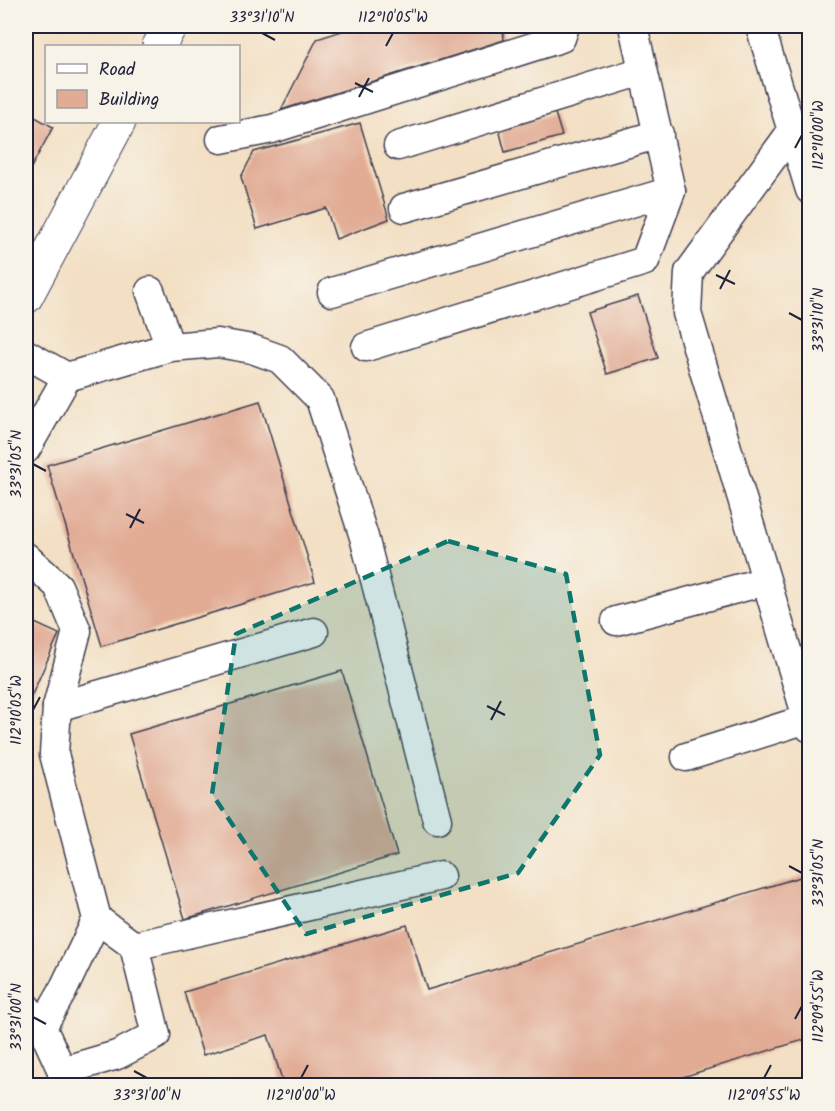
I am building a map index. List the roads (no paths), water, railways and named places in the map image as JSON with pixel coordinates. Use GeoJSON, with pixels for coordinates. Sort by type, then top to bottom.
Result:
{"type":"FeatureCollection","features":[{"type":"Feature","properties":{"kind":"main road"},"geometry":{"type":"LineString","coordinates":[[160,45],[170,26]]}},
{"type":"Feature","properties":{"kind":"main road"},"geometry":{"type":"LineString","coordinates":[[26,297],[118,123]]}},
{"type":"Feature","properties":{"kind":"lane"},"geometry":{"type":"LineString","coordinates":[[221,139],[272,129],[561,38],[565,26]]}},
{"type":"Feature","properties":{"kind":"lane"},"geometry":{"type":"LineString","coordinates":[[366,347],[645,261],[671,191],[633,26]]}},
{"type":"Feature","properties":{"kind":"lane"},"geometry":{"type":"LineString","coordinates":[[760,26],[810,190]]}},
{"type":"Feature","properties":{"kind":"lane"},"geometry":{"type":"LineString","coordinates":[[398,146],[643,71]]}},
{"type":"Feature","properties":{"kind":"lane"},"geometry":{"type":"LineString","coordinates":[[686,757],[808,723],[687,313],[689,272],[792,131]]}},
{"type":"Feature","properties":{"kind":"lane"},"geometry":{"type":"LineString","coordinates":[[404,208],[659,134]]}},
{"type":"Feature","properties":{"kind":"lane"},"geometry":{"type":"LineString","coordinates":[[332,292],[671,191]]}},
{"type":"Feature","properties":{"kind":"lane"},"geometry":{"type":"LineString","coordinates":[[150,291],[171,347]]}},
{"type":"Feature","properties":{"kind":"lane"},"geometry":{"type":"LineString","coordinates":[[26,449],[67,377],[171,347],[218,343],[252,349],[280,358],[320,399],[364,537],[437,820]]}},
{"type":"Feature","properties":{"kind":"lane"},"geometry":{"type":"LineString","coordinates":[[26,354],[67,377]]}},
{"type":"Feature","properties":{"kind":"lane"},"geometry":{"type":"LineString","coordinates":[[26,557],[58,586],[77,631],[57,707],[54,754],[97,919],[134,946],[156,1035],[117,1055],[62,1078],[34,1017],[62,992],[97,919]]}},
{"type":"Feature","properties":{"kind":"lane"},"geometry":{"type":"LineString","coordinates":[[616,621],[766,581]]}},
{"type":"Feature","properties":{"kind":"lane"},"geometry":{"type":"LineString","coordinates":[[57,707],[314,632]]}},
{"type":"Feature","properties":{"kind":"lane"},"geometry":{"type":"LineString","coordinates":[[134,946],[441,876]]}}]}
